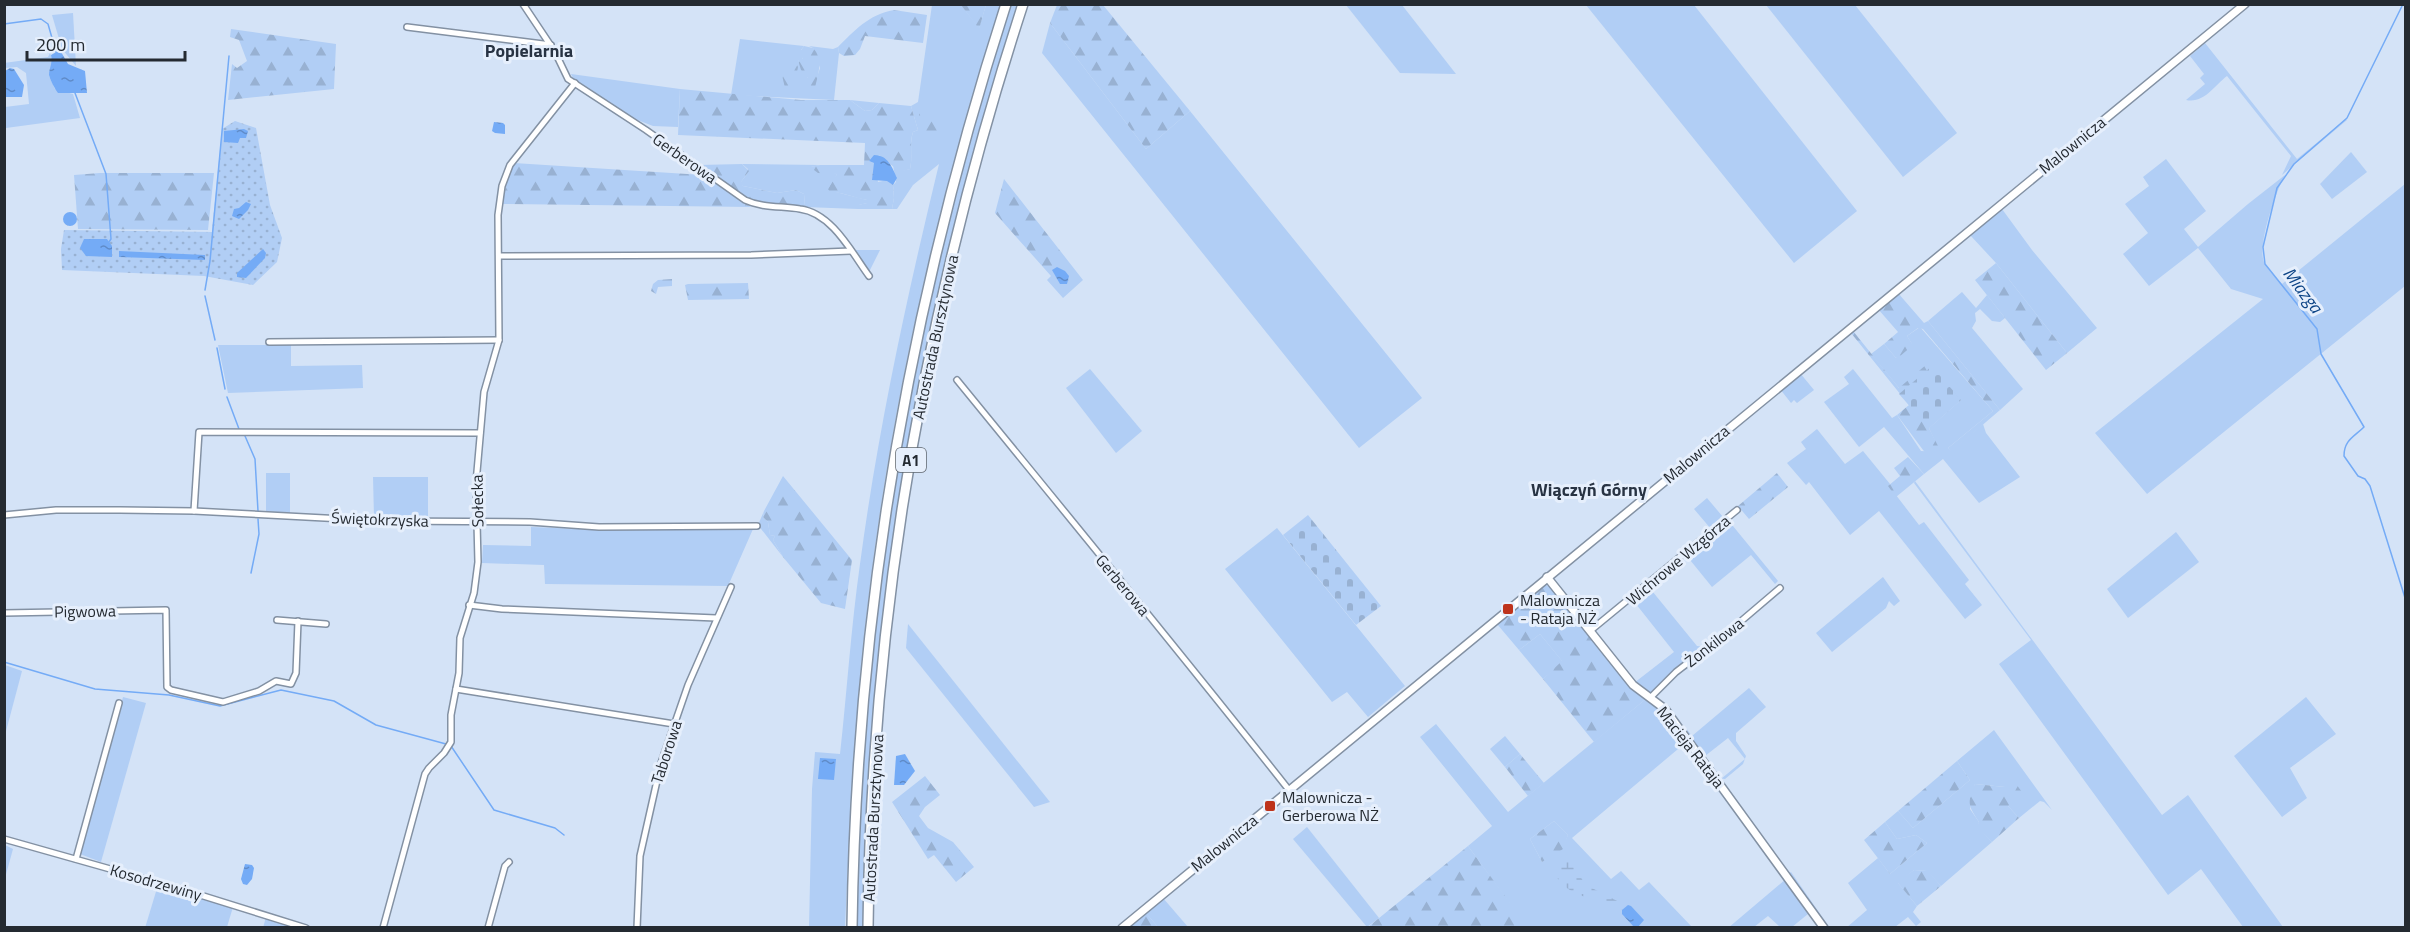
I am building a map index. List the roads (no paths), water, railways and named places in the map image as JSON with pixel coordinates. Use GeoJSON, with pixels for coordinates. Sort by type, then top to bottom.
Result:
{"type":"FeatureCollection","features":[{"type":"Feature","properties":{"kind":"highway","name":"Autostrada Bursztynowa"},"geometry":{"type":"LineString","coordinates":[[852,927],[854,837],[862,718],[873,613],[894,463],[942,229],[973,112],[1006,4]]}},
{"type":"Feature","properties":{"kind":"highway","name":"Autostrada Bursztynowa"},"geometry":{"type":"LineString","coordinates":[[867,927],[874,773],[882,672],[896,553],[914,442],[938,316],[970,184],[1023,4]]}},
{"type":"Feature","properties":{"kind":"street","name":"Gerberowa"},"geometry":{"type":"LineString","coordinates":[[523,4],[551,45],[564,73],[575,83],[752,204],[800,209],[813,213],[836,232],[869,276]]}},
{"type":"Feature","properties":{"kind":"street","name":"Malownicza"},"geometry":{"type":"LineString","coordinates":[[1122,927],[2245,4]]}},
{"type":"Feature","properties":{"kind":"street"},"geometry":{"type":"LineString","coordinates":[[407,27],[551,45]]}},
{"type":"Feature","properties":{"kind":"street","name":"Sołecka"},"geometry":{"type":"LineString","coordinates":[[383,927],[425,774],[451,742],[451,715],[460,668],[460,638],[474,593],[478,562],[476,483],[484,392],[499,340],[498,215],[507,170],[575,83]]}},
{"type":"Feature","properties":{"kind":"street"},"geometry":{"type":"LineString","coordinates":[[500,256],[725,256],[851,251]]}},
{"type":"Feature","properties":{"kind":"street"},"geometry":{"type":"LineString","coordinates":[[269,342],[499,340]]}},
{"type":"Feature","properties":{"kind":"street","name":"Gerberowa"},"geometry":{"type":"LineString","coordinates":[[957,380],[1200,677],[1289,790]]}},
{"type":"Feature","properties":{"kind":"street"},"geometry":{"type":"LineString","coordinates":[[194,511],[199,432],[480,433]]}},
{"type":"Feature","properties":{"kind":"street","name":"Świętokrzyska"},"geometry":{"type":"LineString","coordinates":[[4,514],[56,510],[194,511],[381,521],[477,521],[599,527],[757,526]]}},
{"type":"Feature","properties":{"kind":"street","name":"Wichrowe Wzgórza"},"geometry":{"type":"LineString","coordinates":[[1590,631],[1737,510]]}},
{"type":"Feature","properties":{"kind":"street","name":"Macieja Rataja"},"geometry":{"type":"LineString","coordinates":[[1547,577],[1631,683],[1660,704],[1672,719],[1824,927]]}},
{"type":"Feature","properties":{"kind":"street","name":"Taborowa"},"geometry":{"type":"LineString","coordinates":[[637,927],[640,856],[654,789],[674,724],[731,586]]}},
{"type":"Feature","properties":{"kind":"street","name":"Żonkilowa"},"geometry":{"type":"LineString","coordinates":[[1650,698],[1676,672],[1780,588]]}},
{"type":"Feature","properties":{"kind":"street"},"geometry":{"type":"LineString","coordinates":[[469,605],[502,609],[716,618]]}},
{"type":"Feature","properties":{"kind":"street","name":"Pigwowa"},"geometry":{"type":"LineString","coordinates":[[4,614],[166,610],[167,687],[218,702],[259,691],[276,681],[291,684],[296,673],[298,621]]}},
{"type":"Feature","properties":{"kind":"street"},"geometry":{"type":"LineString","coordinates":[[277,620],[326,624]]}},
{"type":"Feature","properties":{"kind":"street"},"geometry":{"type":"LineString","coordinates":[[456,689],[674,724]]}},
{"type":"Feature","properties":{"kind":"street"},"geometry":{"type":"LineString","coordinates":[[76,859],[119,703]]}},
{"type":"Feature","properties":{"kind":"street","name":"Kosodrzewiny"},"geometry":{"type":"LineString","coordinates":[[4,839],[306,927]]}},
{"type":"Feature","properties":{"kind":"street"},"geometry":{"type":"LineString","coordinates":[[488,927],[509,861]]}},
{"type":"Feature","properties":{"kind":"water"},"geometry":{"type":"Polygon","coordinates":[[[60,50],[68,64],[85,71],[87,93],[58,93],[55,89],[49,75],[51,55],[60,50]]]}},
{"type":"Feature","properties":{"kind":"water"},"geometry":{"type":"Polygon","coordinates":[[[10,68],[14,69],[24,85],[22,97],[5,97],[5,71],[10,68]]]}},
{"type":"Feature","properties":{"kind":"water"},"geometry":{"type":"Polygon","coordinates":[[[494,122],[505,125],[505,134],[492,131],[494,122]]]}},
{"type":"Feature","properties":{"kind":"water"},"geometry":{"type":"Polygon","coordinates":[[[244,129],[248,131],[246,138],[240,138],[238,143],[224,142],[224,131],[244,129]]]}},
{"type":"Feature","properties":{"kind":"water"},"geometry":{"type":"Polygon","coordinates":[[[874,155],[883,157],[891,166],[897,178],[893,185],[887,181],[872,180],[874,163],[869,161],[874,155]]]}},
{"type":"Feature","properties":{"kind":"water"},"geometry":{"type":"Polygon","coordinates":[[[246,202],[251,204],[239,219],[232,216],[234,209],[246,202]]]}},
{"type":"Feature","properties":{"kind":"water"},"geometry":{"type":"Polygon","coordinates":[[[67,212],[73,212],[77,219],[73,226],[67,226],[63,222],[63,216],[67,212]]]}},
{"type":"Feature","properties":{"kind":"water"},"geometry":{"type":"Polygon","coordinates":[[[84,239],[107,239],[112,246],[112,257],[86,256],[80,248],[84,239]]]}},
{"type":"Feature","properties":{"kind":"water"},"geometry":{"type":"Polygon","coordinates":[[[263,249],[266,253],[265,258],[246,278],[237,277],[237,273],[263,249]]]}},
{"type":"Feature","properties":{"kind":"water"},"geometry":{"type":"Polygon","coordinates":[[[119,251],[205,255],[205,260],[119,257],[119,251]]]}},
{"type":"Feature","properties":{"kind":"water"},"geometry":{"type":"Polygon","coordinates":[[[1057,267],[1069,276],[1067,284],[1060,284],[1052,270],[1057,267]]]}},
{"type":"Feature","properties":{"kind":"water"},"geometry":{"type":"Polygon","coordinates":[[[905,754],[915,771],[904,785],[894,785],[896,756],[905,754]]]}},
{"type":"Feature","properties":{"kind":"water"},"geometry":{"type":"Polygon","coordinates":[[[820,758],[836,759],[834,780],[818,779],[820,758]]]}},
{"type":"Feature","properties":{"kind":"water"},"geometry":{"type":"Polygon","coordinates":[[[245,864],[252,865],[254,868],[252,879],[247,885],[243,884],[241,879],[245,864]]]}},
{"type":"Feature","properties":{"kind":"water"},"geometry":{"type":"Polygon","coordinates":[[[1628,905],[1644,920],[1638,927],[1634,927],[1622,914],[1622,910],[1628,905]]]}},
{"type":"Feature","properties":{"kind":"waterway","name":"Miazga"},"geometry":{"type":"LineString","coordinates":[[2403,4],[2347,118],[2294,164],[2277,188],[2263,247],[2265,264],[2317,329],[2321,354],[2364,427],[2348,442],[2344,456],[2358,476],[2365,479],[2370,486],[2406,601]]}},
{"type":"Feature","properties":{"kind":"waterway"},"geometry":{"type":"LineString","coordinates":[[4,24],[41,19],[48,24],[56,52]]}},
{"type":"Feature","properties":{"kind":"waterway"},"geometry":{"type":"LineString","coordinates":[[205,290],[210,261],[229,56]]}},
{"type":"Feature","properties":{"kind":"waterway"},"geometry":{"type":"LineString","coordinates":[[75,93],[106,174],[111,239],[109,242]]}},
{"type":"Feature","properties":{"kind":"waterway"},"geometry":{"type":"LineString","coordinates":[[205,296],[215,340]]}},
{"type":"Feature","properties":{"kind":"waterway"},"geometry":{"type":"LineString","coordinates":[[217,348],[225,389]]}},
{"type":"Feature","properties":{"kind":"waterway"},"geometry":{"type":"LineString","coordinates":[[227,397],[239,429]]}},
{"type":"Feature","properties":{"kind":"waterway"},"geometry":{"type":"LineString","coordinates":[[245,436],[255,459],[258,511]]}},
{"type":"Feature","properties":{"kind":"waterway"},"geometry":{"type":"LineString","coordinates":[[251,573],[259,534],[258,519]]}},
{"type":"Feature","properties":{"kind":"waterway"},"geometry":{"type":"LineString","coordinates":[[4,662],[95,689],[169,695],[220,706],[281,690],[334,701],[376,725],[446,744]]}},
{"type":"Feature","properties":{"kind":"waterway"},"geometry":{"type":"LineString","coordinates":[[451,746],[494,810],[555,828],[564,835]]}},
{"type":"Feature","properties":{"kind":"place","name":"Malownicza - Rataja NŻ"},"geometry":{"type":"Point","coordinates":[1508,609]}},
{"type":"Feature","properties":{"kind":"place","name":"Malownicza - Gerberowa NŻ"},"geometry":{"type":"Point","coordinates":[1270,806]}},
{"type":"Feature","properties":{"kind":"district","name":"Popielarnia"},"geometry":{"type":"Point","coordinates":[529,50]}},
{"type":"Feature","properties":{"kind":"district","name":"Wiączyń Górny"},"geometry":{"type":"Point","coordinates":[1589,489]}}]}
